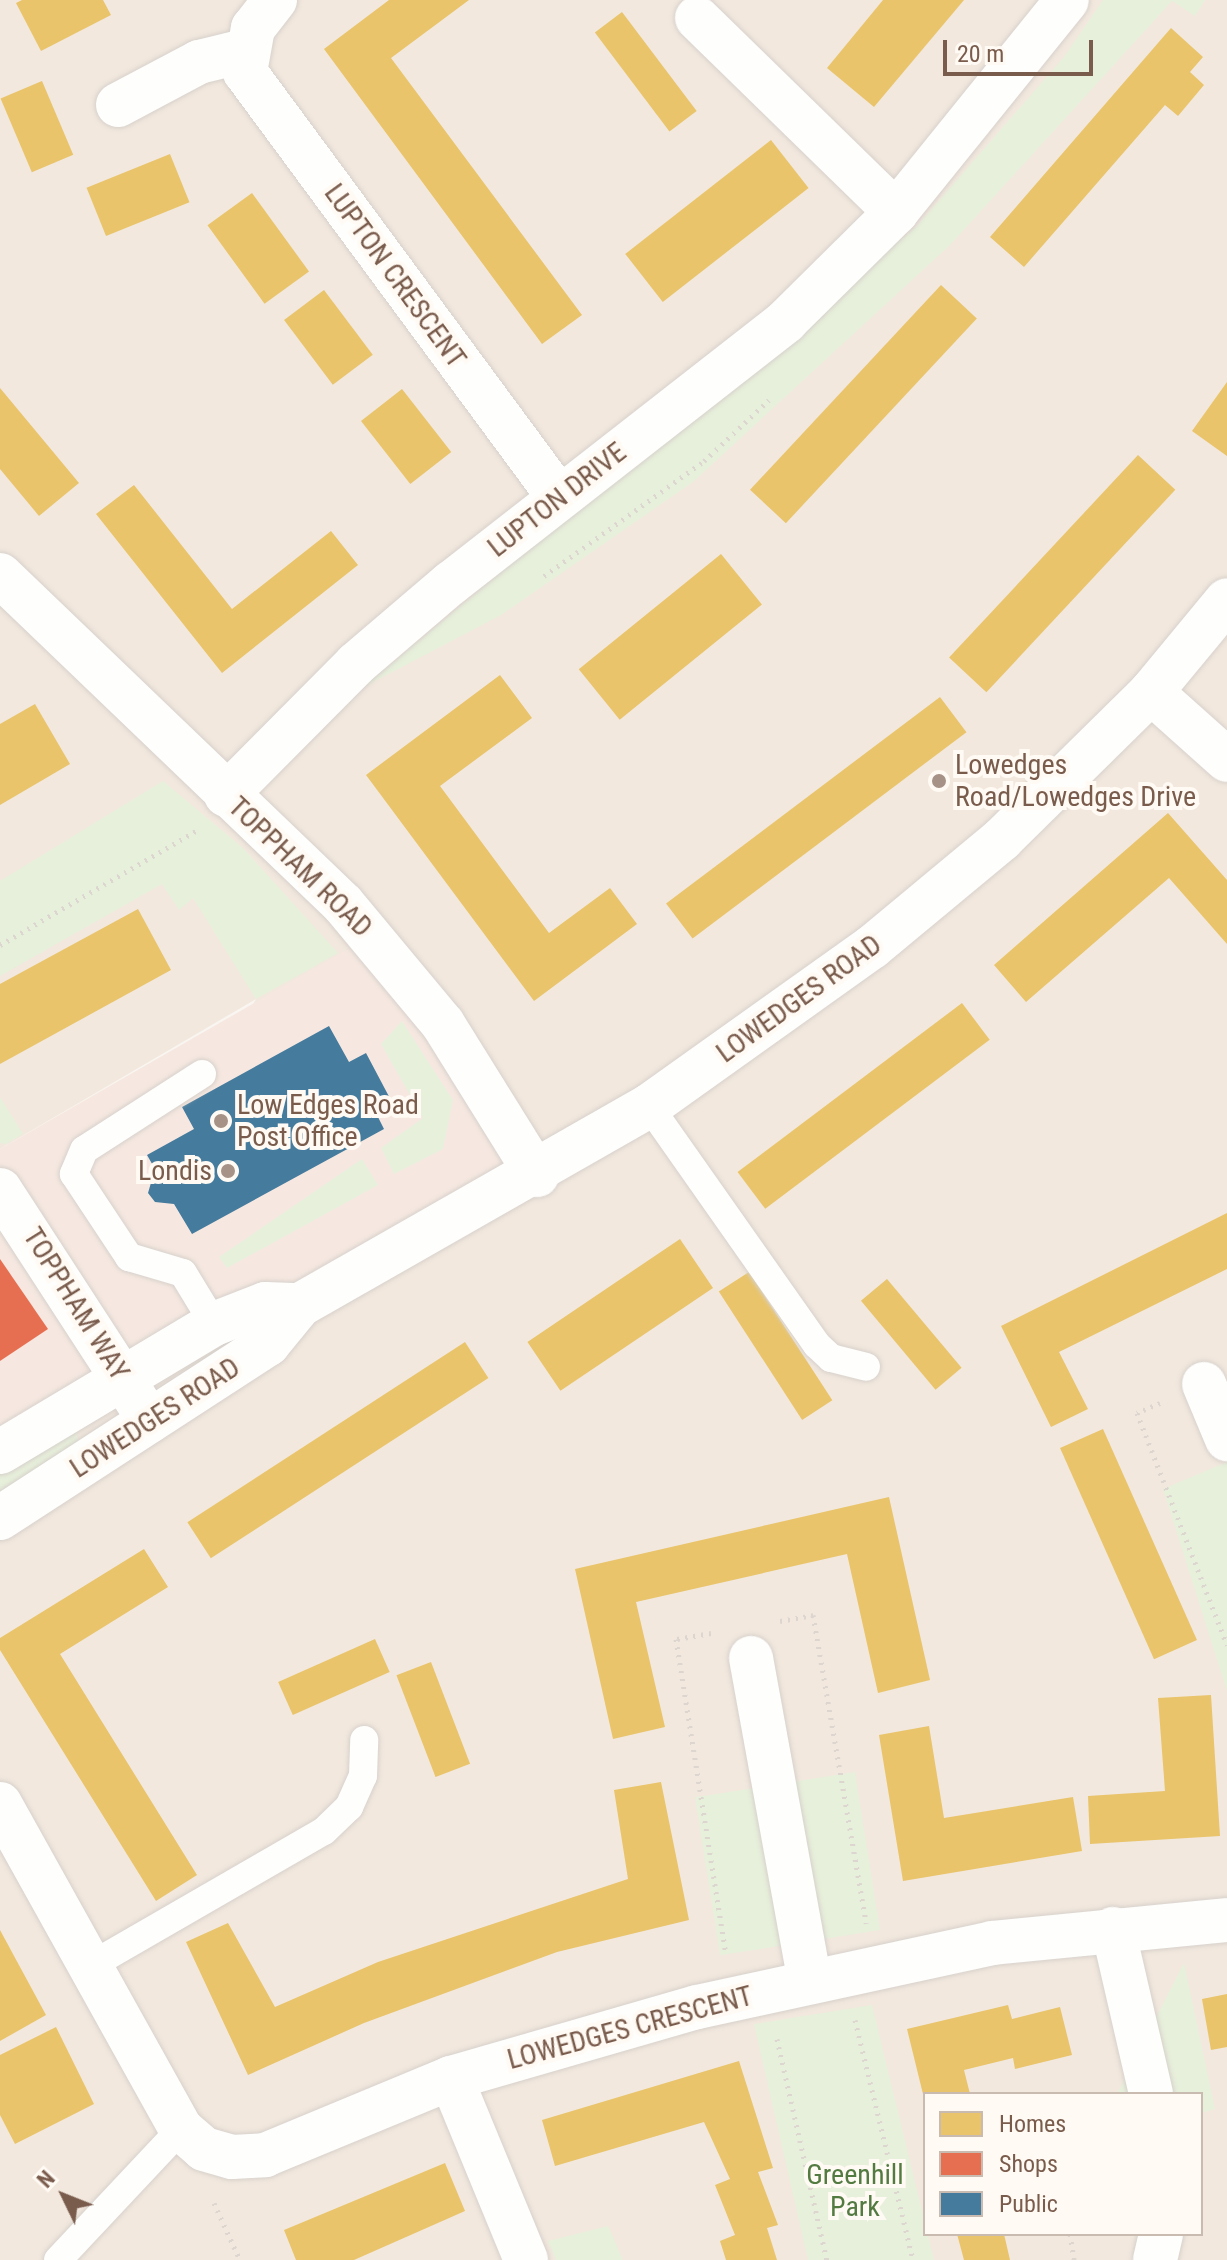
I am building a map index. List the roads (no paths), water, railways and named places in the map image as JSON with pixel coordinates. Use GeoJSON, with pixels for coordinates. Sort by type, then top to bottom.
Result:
{"type":"FeatureCollection","features":[{"type":"Feature","properties":{"kind":"street"},"geometry":{"type":"LineString","coordinates":[[118,105],[199,62],[244,51],[275,0]]}},
{"type":"Feature","properties":{"kind":"street","name":"LUPTON DRIVE"},"geometry":{"type":"LineString","coordinates":[[232,801],[356,664],[558,496],[786,321],[896,212],[1067,0]]}},
{"type":"Feature","properties":{"kind":"street"},"geometry":{"type":"LineString","coordinates":[[697,18],[896,212]]}},
{"type":"Feature","properties":{"kind":"street","name":"LUPTON CRESCENT"},"geometry":{"type":"LineString","coordinates":[[244,51],[245,72],[558,496]]}},
{"type":"Feature","properties":{"kind":"street","name":"TOPPHAM ROAD"},"geometry":{"type":"LineString","coordinates":[[7,594],[232,801],[400,968],[537,1175]]}},
{"type":"Feature","properties":{"kind":"street","name":"LOWEDGES ROAD"},"geometry":{"type":"LineString","coordinates":[[0,1518],[268,1344],[300,1305],[537,1175],[649,1106],[872,947],[1002,839],[1151,692],[1227,600]]}},
{"type":"Feature","properties":{"kind":"street"},"geometry":{"type":"LineString","coordinates":[[1151,692],[1227,760]]}},
{"type":"Feature","properties":{"kind":"street","name":"TOPPHAM WAY"},"geometry":{"type":"LineString","coordinates":[[0,1190],[150,1421]]}},
{"type":"Feature","properties":{"kind":"street","name":"LOWEDGES ROAD"},"geometry":{"type":"LineString","coordinates":[[0,1452],[120,1376],[214,1324],[265,1304],[300,1305]]}},
{"type":"Feature","properties":{"kind":"street"},"geometry":{"type":"LineString","coordinates":[[1204,1384],[1227,1439]]}},
{"type":"Feature","properties":{"kind":"street"},"geometry":{"type":"LineString","coordinates":[[751,1658],[827,1978]]}},
{"type":"Feature","properties":{"kind":"street","name":"LOWEDGES CRESCENT"},"geometry":{"type":"LineString","coordinates":[[0,1804],[181,2129],[204,2149],[265,2155],[451,2078],[766,1992],[992,1943],[1227,1920]]}},
{"type":"Feature","properties":{"kind":"street"},"geometry":{"type":"LineString","coordinates":[[1113,1929],[1151,2092]]}},
{"type":"Feature","properties":{"kind":"street"},"geometry":{"type":"LineString","coordinates":[[451,2078],[526,2260]]}},
{"type":"Feature","properties":{"kind":"street"},"geometry":{"type":"LineString","coordinates":[[1155,2260],[1161,2236]]}},
{"type":"Feature","properties":{"kind":"lane"},"geometry":{"type":"LineString","coordinates":[[202,1074],[84,1150],[74,1174],[129,1257],[183,1273],[214,1324]]}},
{"type":"Feature","properties":{"kind":"lane"},"geometry":{"type":"LineString","coordinates":[[649,1106],[817,1345],[831,1358],[866,1367]]}},
{"type":"Feature","properties":{"kind":"lane"},"geometry":{"type":"LineString","coordinates":[[90,1966],[324,1831],[349,1807],[363,1776],[364,1740]]}},
{"type":"Feature","properties":{"kind":"lane"},"geometry":{"type":"LineString","coordinates":[[58,2260],[181,2129]]}},
{"type":"Feature","properties":{"kind":"place","name":"Lowedges Road/Lowedges Drive"},"geometry":{"type":"Point","coordinates":[939,781]}},
{"type":"Feature","properties":{"kind":"place","name":"Low Edges Road Post Office"},"geometry":{"type":"Point","coordinates":[221,1121]}},
{"type":"Feature","properties":{"kind":"place","name":"Londis"},"geometry":{"type":"Point","coordinates":[228,1171]}},
{"type":"Feature","properties":{"kind":"park label","name":"Greenhill Park"},"geometry":{"type":"Point","coordinates":[855,2191]}}]}
